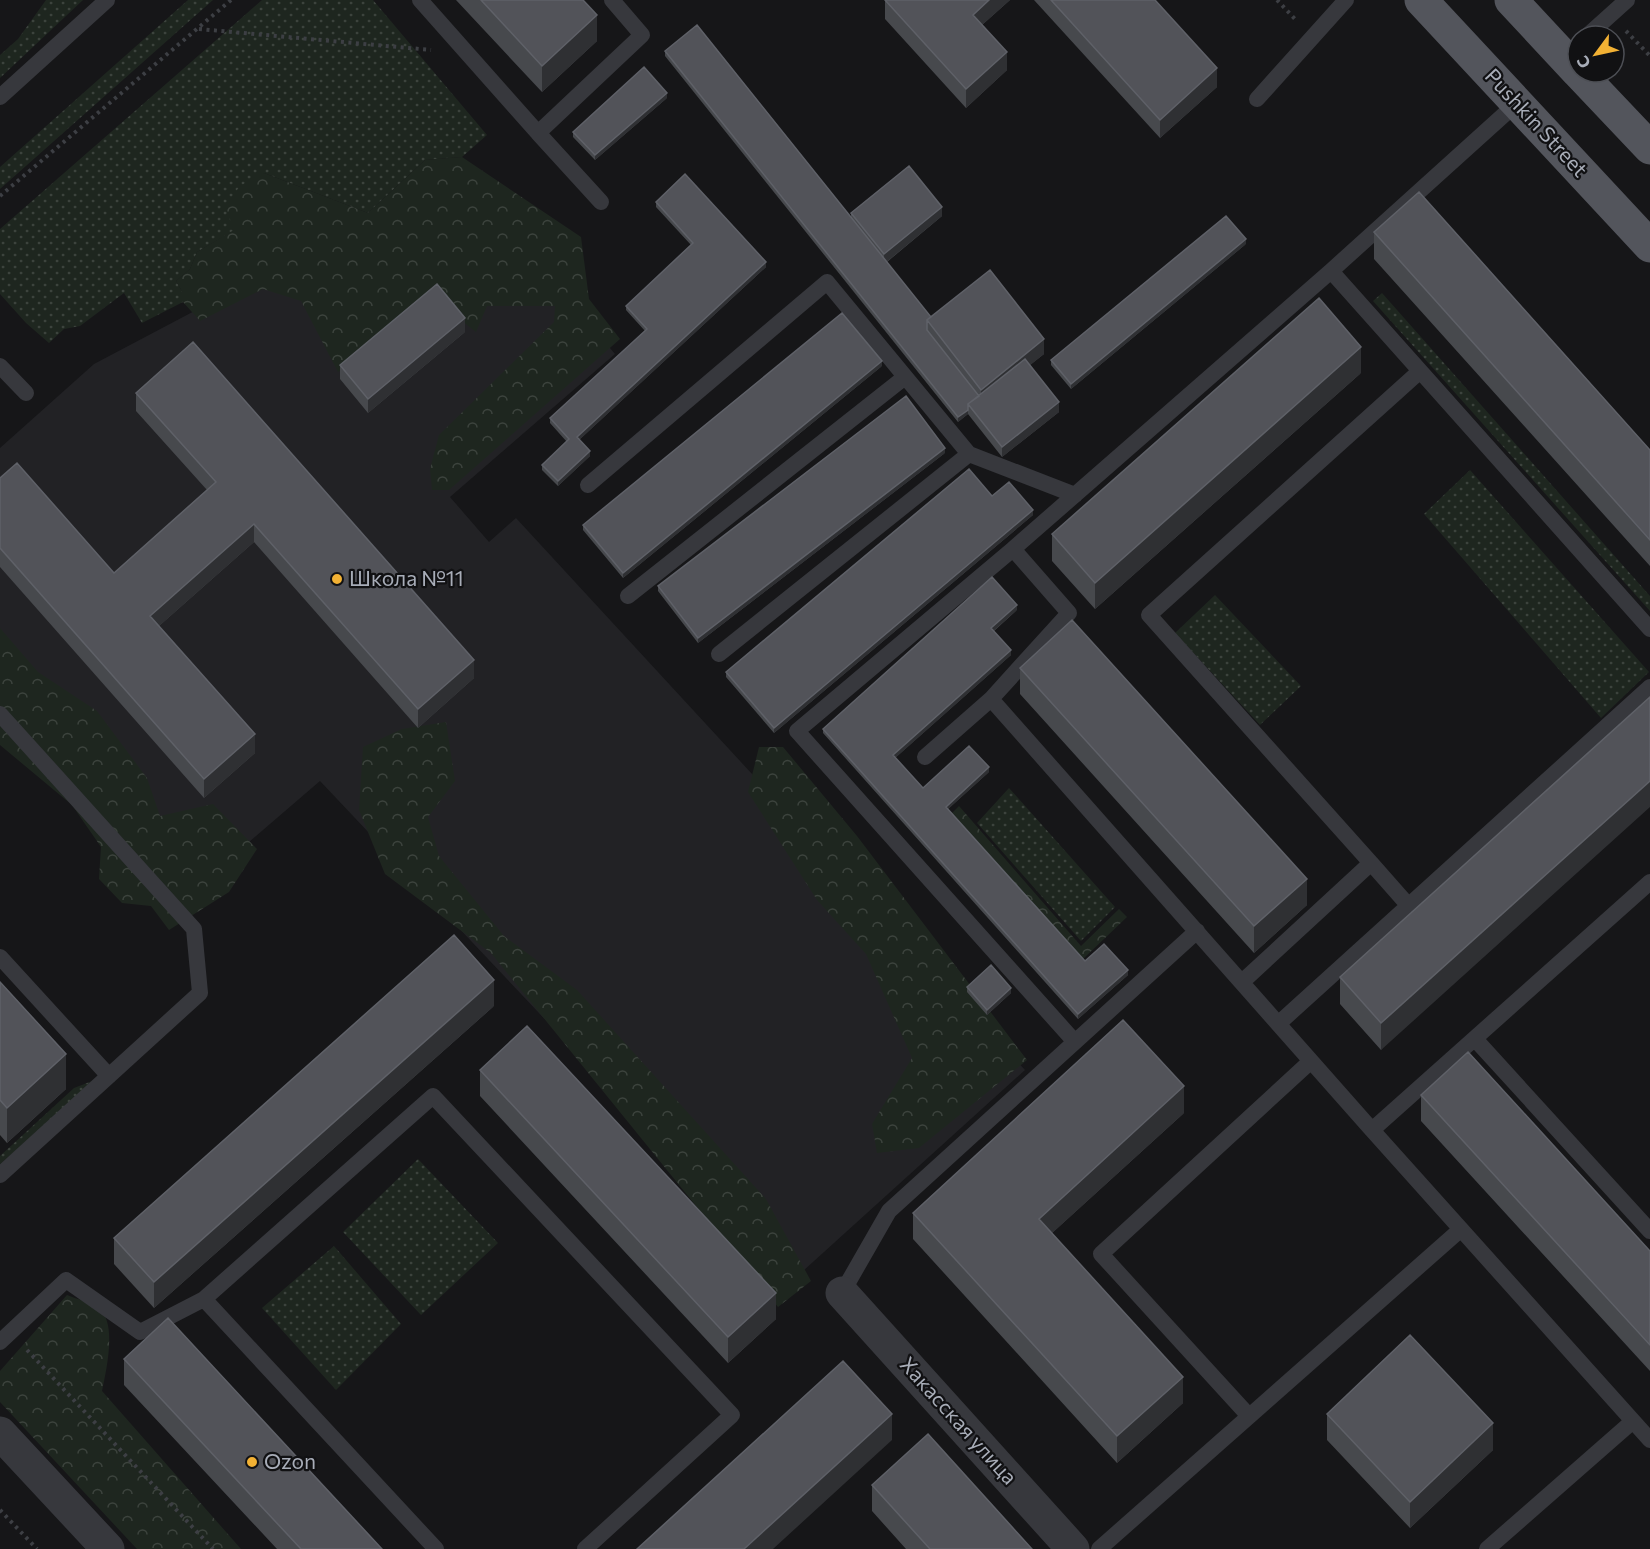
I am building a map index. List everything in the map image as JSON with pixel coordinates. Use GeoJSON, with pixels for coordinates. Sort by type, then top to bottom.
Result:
{"type":"FeatureCollection","features":[{"type":"Feature","properties":{"kind":"main road","name":"Pushkin Street"},"geometry":{"type":"LineString","coordinates":[[1421,0],[1650,246]]}},
{"type":"Feature","properties":{"kind":"main road"},"geometry":{"type":"LineString","coordinates":[[1511,0],[1566,47]]}},
{"type":"Feature","properties":{"kind":"main road"},"geometry":{"type":"LineString","coordinates":[[1599,84],[1650,148]]}},
{"type":"Feature","properties":{"kind":"street","name":"Хакасская улица"},"geometry":{"type":"LineString","coordinates":[[842,1293],[1073,1549]]}},
{"type":"Feature","properties":{"kind":"street"},"geometry":{"type":"LineString","coordinates":[[0,1433],[108,1549]]}},
{"type":"Feature","properties":{"kind":"lane"},"geometry":{"type":"LineString","coordinates":[[0,97],[107,0]]}},
{"type":"Feature","properties":{"kind":"lane"},"geometry":{"type":"LineString","coordinates":[[420,0],[601,202]]}},
{"type":"Feature","properties":{"kind":"lane"},"geometry":{"type":"LineString","coordinates":[[538,133],[642,35],[612,0]]}},
{"type":"Feature","properties":{"kind":"lane"},"geometry":{"type":"LineString","coordinates":[[1257,99],[1346,0]]}},
{"type":"Feature","properties":{"kind":"lane"},"geometry":{"type":"LineString","coordinates":[[1606,24],[1627,0]]}},
{"type":"Feature","properties":{"kind":"lane"},"geometry":{"type":"LineString","coordinates":[[1075,1042],[797,731],[1075,495],[1331,271],[1517,103]]}},
{"type":"Feature","properties":{"kind":"lane"},"geometry":{"type":"LineString","coordinates":[[1331,271],[1650,629]]}},
{"type":"Feature","properties":{"kind":"lane"},"geometry":{"type":"LineString","coordinates":[[588,485],[827,282],[969,454],[1075,495]]}},
{"type":"Feature","properties":{"kind":"lane"},"geometry":{"type":"LineString","coordinates":[[0,366],[26,393]]}},
{"type":"Feature","properties":{"kind":"lane"},"geometry":{"type":"LineString","coordinates":[[1408,905],[1149,615],[1419,372]]}},
{"type":"Feature","properties":{"kind":"lane"},"geometry":{"type":"LineString","coordinates":[[628,596],[905,377]]}},
{"type":"Feature","properties":{"kind":"lane"},"geometry":{"type":"LineString","coordinates":[[719,654],[969,454]]}},
{"type":"Feature","properties":{"kind":"lane"},"geometry":{"type":"LineString","coordinates":[[925,757],[991,699],[1069,613],[1013,549]]}},
{"type":"Feature","properties":{"kind":"lane"},"geometry":{"type":"LineString","coordinates":[[1278,1024],[1650,687]]}},
{"type":"Feature","properties":{"kind":"lane"},"geometry":{"type":"LineString","coordinates":[[991,699],[1460,1230],[1650,1440]]}},
{"type":"Feature","properties":{"kind":"lane"},"geometry":{"type":"LineString","coordinates":[[0,714],[194,929],[200,993],[0,1175]]}},
{"type":"Feature","properties":{"kind":"lane"},"geometry":{"type":"LineString","coordinates":[[1242,982],[1371,863]]}},
{"type":"Feature","properties":{"kind":"lane"},"geometry":{"type":"LineString","coordinates":[[1372,1130],[1650,882]]}},
{"type":"Feature","properties":{"kind":"lane"},"geometry":{"type":"LineString","coordinates":[[842,1293],[889,1211],[1197,931]]}},
{"type":"Feature","properties":{"kind":"lane"},"geometry":{"type":"LineString","coordinates":[[0,957],[109,1076]]}},
{"type":"Feature","properties":{"kind":"lane"},"geometry":{"type":"LineString","coordinates":[[1475,1039],[1650,1231]]}},
{"type":"Feature","properties":{"kind":"lane"},"geometry":{"type":"LineString","coordinates":[[1249,1416],[1101,1254],[1311,1061]]}},
{"type":"Feature","properties":{"kind":"lane"},"geometry":{"type":"LineString","coordinates":[[5,1337],[66,1280],[140,1332],[204,1299],[432,1096],[732,1414],[585,1549]]}},
{"type":"Feature","properties":{"kind":"lane"},"geometry":{"type":"LineString","coordinates":[[1099,1549],[1460,1230]]}},
{"type":"Feature","properties":{"kind":"lane"},"geometry":{"type":"LineString","coordinates":[[204,1299],[436,1549]]}},
{"type":"Feature","properties":{"kind":"lane"},"geometry":{"type":"LineString","coordinates":[[1487,1549],[1633,1421]]}},
{"type":"Feature","properties":{"kind":"path"},"geometry":{"type":"LineString","coordinates":[[0,196],[231,0]]}},
{"type":"Feature","properties":{"kind":"path"},"geometry":{"type":"LineString","coordinates":[[199,29],[467,53]]}},
{"type":"Feature","properties":{"kind":"path"},"geometry":{"type":"LineString","coordinates":[[5,1337],[213,1549]]}},
{"type":"Feature","properties":{"kind":"path"},"geometry":{"type":"LineString","coordinates":[[0,1510],[37,1549]]}},
{"type":"Feature","properties":{"kind":"shaded area"},"geometry":{"type":"Polygon","coordinates":[[[462,170],[615,354],[450,497],[489,542],[516,518],[1025,1070],[792,1281],[320,781],[212,874],[0,639],[0,448],[94,364],[462,170]]]}},
{"type":"Feature","properties":{"kind":"green space"},"geometry":{"type":"Polygon","coordinates":[[[46,0],[83,0],[0,78],[0,55],[18,39],[46,0]]]}},
{"type":"Feature","properties":{"kind":"green space"},"geometry":{"type":"Polygon","coordinates":[[[188,0],[213,0],[0,189],[0,167],[188,0]]]}},
{"type":"Feature","properties":{"kind":"green space"},"geometry":{"type":"Polygon","coordinates":[[[262,0],[373,0],[487,135],[462,157],[425,160],[368,213],[264,173],[235,230],[197,252],[190,269],[176,281],[183,293],[183,302],[142,323],[124,293],[80,326],[64,329],[49,343],[26,323],[0,294],[0,229],[262,0]]]}},
{"type":"Feature","properties":{"kind":"green space"},"geometry":{"type":"Polygon","coordinates":[[[462,157],[581,237],[589,299],[620,339],[449,490],[432,490],[430,469],[439,435],[554,322],[555,306],[487,306],[476,332],[434,299],[338,372],[301,301],[263,289],[200,321],[183,302],[183,293],[176,281],[190,269],[197,252],[234,230],[225,206],[240,186],[264,173],[368,213],[425,160],[462,157]]]}},
{"type":"Feature","properties":{"kind":"green space"},"geometry":{"type":"Polygon","coordinates":[[[1382,293],[1650,596],[1650,611],[1373,301],[1382,293]]]}},
{"type":"Feature","properties":{"kind":"green space"},"geometry":{"type":"Polygon","coordinates":[[[1470,470],[1649,672],[1601,718],[1424,514],[1470,470]]]}},
{"type":"Feature","properties":{"kind":"green space"},"geometry":{"type":"Polygon","coordinates":[[[1215,595],[1301,686],[1260,725],[1175,633],[1215,595]]]}},
{"type":"Feature","properties":{"kind":"green space"},"geometry":{"type":"Polygon","coordinates":[[[0,628],[38,672],[97,711],[147,778],[160,816],[213,804],[257,849],[229,892],[169,930],[151,906],[122,903],[99,879],[101,847],[72,805],[0,745],[0,628]]]}},
{"type":"Feature","properties":{"kind":"green space"},"geometry":{"type":"Polygon","coordinates":[[[446,722],[455,781],[428,817],[439,856],[504,936],[577,990],[766,1199],[811,1281],[778,1307],[491,953],[385,874],[359,810],[363,747],[402,729],[446,722]]]}},
{"type":"Feature","properties":{"kind":"green space"},"geometry":{"type":"Polygon","coordinates":[[[759,747],[783,747],[857,836],[1027,1060],[919,1148],[877,1153],[872,1124],[912,1058],[866,954],[817,900],[748,792],[759,747]]]}},
{"type":"Feature","properties":{"kind":"green space"},"geometry":{"type":"Polygon","coordinates":[[[1009,788],[1115,907],[1081,941],[977,823],[1009,788]]]}},
{"type":"Feature","properties":{"kind":"green space"},"geometry":{"type":"Polygon","coordinates":[[[959,806],[1081,946],[1119,909],[1127,917],[1083,959],[952,813],[959,806]]]}},
{"type":"Feature","properties":{"kind":"green space"},"geometry":{"type":"Polygon","coordinates":[[[100,1078],[0,1164],[0,1156],[74,1088],[100,1078]]]}},
{"type":"Feature","properties":{"kind":"green space"},"geometry":{"type":"Polygon","coordinates":[[[418,1159],[498,1243],[421,1315],[343,1232],[418,1159]]]}},
{"type":"Feature","properties":{"kind":"green space"},"geometry":{"type":"Polygon","coordinates":[[[334,1246],[401,1324],[336,1390],[262,1308],[334,1246]]]}},
{"type":"Feature","properties":{"kind":"green space"},"geometry":{"type":"Polygon","coordinates":[[[67,1295],[98,1308],[104,1314],[108,1324],[109,1347],[102,1391],[241,1549],[137,1549],[0,1402],[0,1371],[67,1295]]]}},
{"type":"Feature","properties":{"kind":"building"},"geometry":{"type":"Polygon","coordinates":[[[481,0],[583,0],[597,15],[542,66],[481,0]]]}},
{"type":"Feature","properties":{"kind":"building"},"geometry":{"type":"Polygon","coordinates":[[[885,0],[989,0],[973,15],[1007,52],[966,89],[885,0]]]}},
{"type":"Feature","properties":{"kind":"building"},"geometry":{"type":"Polygon","coordinates":[[[1051,0],[1155,0],[1217,68],[1160,120],[1051,0]]]}},
{"type":"Feature","properties":{"kind":"building"},"geometry":{"type":"Polygon","coordinates":[[[697,25],[931,317],[927,320],[927,330],[979,396],[968,404],[968,410],[958,417],[665,51],[697,25]]]}},
{"type":"Feature","properties":{"kind":"building"},"geometry":{"type":"Polygon","coordinates":[[[644,67],[667,93],[595,155],[573,132],[644,67]]]}},
{"type":"Feature","properties":{"kind":"building"},"geometry":{"type":"Polygon","coordinates":[[[909,166],[942,207],[884,254],[851,213],[909,166]]]}},
{"type":"Feature","properties":{"kind":"building"},"geometry":{"type":"Polygon","coordinates":[[[685,174],[766,262],[577,437],[590,451],[558,481],[542,465],[569,439],[550,418],[647,329],[626,306],[693,243],[656,202],[685,174]]]}},
{"type":"Feature","properties":{"kind":"building"},"geometry":{"type":"Polygon","coordinates":[[[1419,192],[1650,450],[1650,540],[1374,232],[1419,192]]]}},
{"type":"Feature","properties":{"kind":"building"},"geometry":{"type":"Polygon","coordinates":[[[1226,216],[1246,239],[1071,384],[1051,360],[1226,216]]]}},
{"type":"Feature","properties":{"kind":"building"},"geometry":{"type":"Polygon","coordinates":[[[990,270],[1044,339],[981,390],[927,320],[990,270]]]}},
{"type":"Feature","properties":{"kind":"building"},"geometry":{"type":"Polygon","coordinates":[[[437,284],[465,318],[368,399],[340,365],[437,284]]]}},
{"type":"Feature","properties":{"kind":"building"},"geometry":{"type":"Polygon","coordinates":[[[1319,298],[1361,347],[1095,583],[1052,534],[1319,298]]]}},
{"type":"Feature","properties":{"kind":"building"},"geometry":{"type":"Polygon","coordinates":[[[842,313],[882,361],[623,573],[583,525],[842,313]]]}},
{"type":"Feature","properties":{"kind":"building","name":"Школа №11"},"geometry":{"type":"Polygon","coordinates":[[[193,342],[474,660],[418,709],[254,524],[150,616],[255,734],[204,779],[0,548],[0,478],[17,463],[114,573],[216,482],[136,393],[193,342]]]}},
{"type":"Feature","properties":{"kind":"building"},"geometry":{"type":"Polygon","coordinates":[[[1025,359],[1059,402],[1002,447],[968,404],[1025,359]]]}},
{"type":"Feature","properties":{"kind":"building"},"geometry":{"type":"Polygon","coordinates":[[[906,396],[945,448],[698,638],[658,586],[906,396]]]}},
{"type":"Feature","properties":{"kind":"building"},"geometry":{"type":"Polygon","coordinates":[[[969,469],[992,496],[1009,482],[1033,510],[774,728],[726,672],[969,469]]]}},
{"type":"Feature","properties":{"kind":"building"},"geometry":{"type":"Polygon","coordinates":[[[992,577],[1017,605],[991,628],[1011,650],[893,755],[923,788],[969,746],[989,767],[946,807],[1085,961],[1104,944],[1128,970],[1078,1014],[823,729],[992,577]]]}},
{"type":"Feature","properties":{"kind":"building"},"geometry":{"type":"Polygon","coordinates":[[[1072,620],[1307,879],[1254,926],[1020,668],[1072,620]]]}},
{"type":"Feature","properties":{"kind":"building"},"geometry":{"type":"Polygon","coordinates":[[[1650,697],[1650,781],[1381,1023],[1340,977],[1650,697]]]}},
{"type":"Feature","properties":{"kind":"building"},"geometry":{"type":"Polygon","coordinates":[[[454,935],[494,980],[154,1282],[114,1238],[454,935]]]}},
{"type":"Feature","properties":{"kind":"building"},"geometry":{"type":"Polygon","coordinates":[[[991,965],[1011,988],[987,1010],[967,987],[991,965]]]}},
{"type":"Feature","properties":{"kind":"building"},"geometry":{"type":"Polygon","coordinates":[[[0,982],[66,1054],[7,1108],[0,1100],[0,982]]]}},
{"type":"Feature","properties":{"kind":"building"},"geometry":{"type":"Polygon","coordinates":[[[1123,1020],[1184,1086],[1039,1219],[1183,1377],[1117,1436],[913,1213],[1123,1020]]]}},
{"type":"Feature","properties":{"kind":"building"},"geometry":{"type":"Polygon","coordinates":[[[527,1026],[776,1293],[728,1337],[480,1070],[527,1026]]]}},
{"type":"Feature","properties":{"kind":"building"},"geometry":{"type":"Polygon","coordinates":[[[1468,1052],[1650,1251],[1650,1345],[1421,1095],[1468,1052]]]}},
{"type":"Feature","properties":{"kind":"building"},"geometry":{"type":"Polygon","coordinates":[[[168,1318],[382,1549],[301,1549],[124,1359],[168,1318]]]}},
{"type":"Feature","properties":{"kind":"building"},"geometry":{"type":"Polygon","coordinates":[[[1410,1335],[1493,1423],[1410,1502],[1327,1414],[1410,1335]]]}},
{"type":"Feature","properties":{"kind":"building"},"geometry":{"type":"Polygon","coordinates":[[[843,1361],[892,1414],[744,1549],[637,1549],[843,1361]]]}},
{"type":"Feature","properties":{"kind":"building"},"geometry":{"type":"Polygon","coordinates":[[[928,1434],[1032,1549],[930,1549],[872,1485],[928,1434]]]}},
{"type":"Feature","properties":{"kind":"place","name":"Школа №11"},"geometry":{"type":"Point","coordinates":[337,579]}},
{"type":"Feature","properties":{"kind":"place","name":"Ozon"},"geometry":{"type":"Point","coordinates":[252,1462]}}]}
